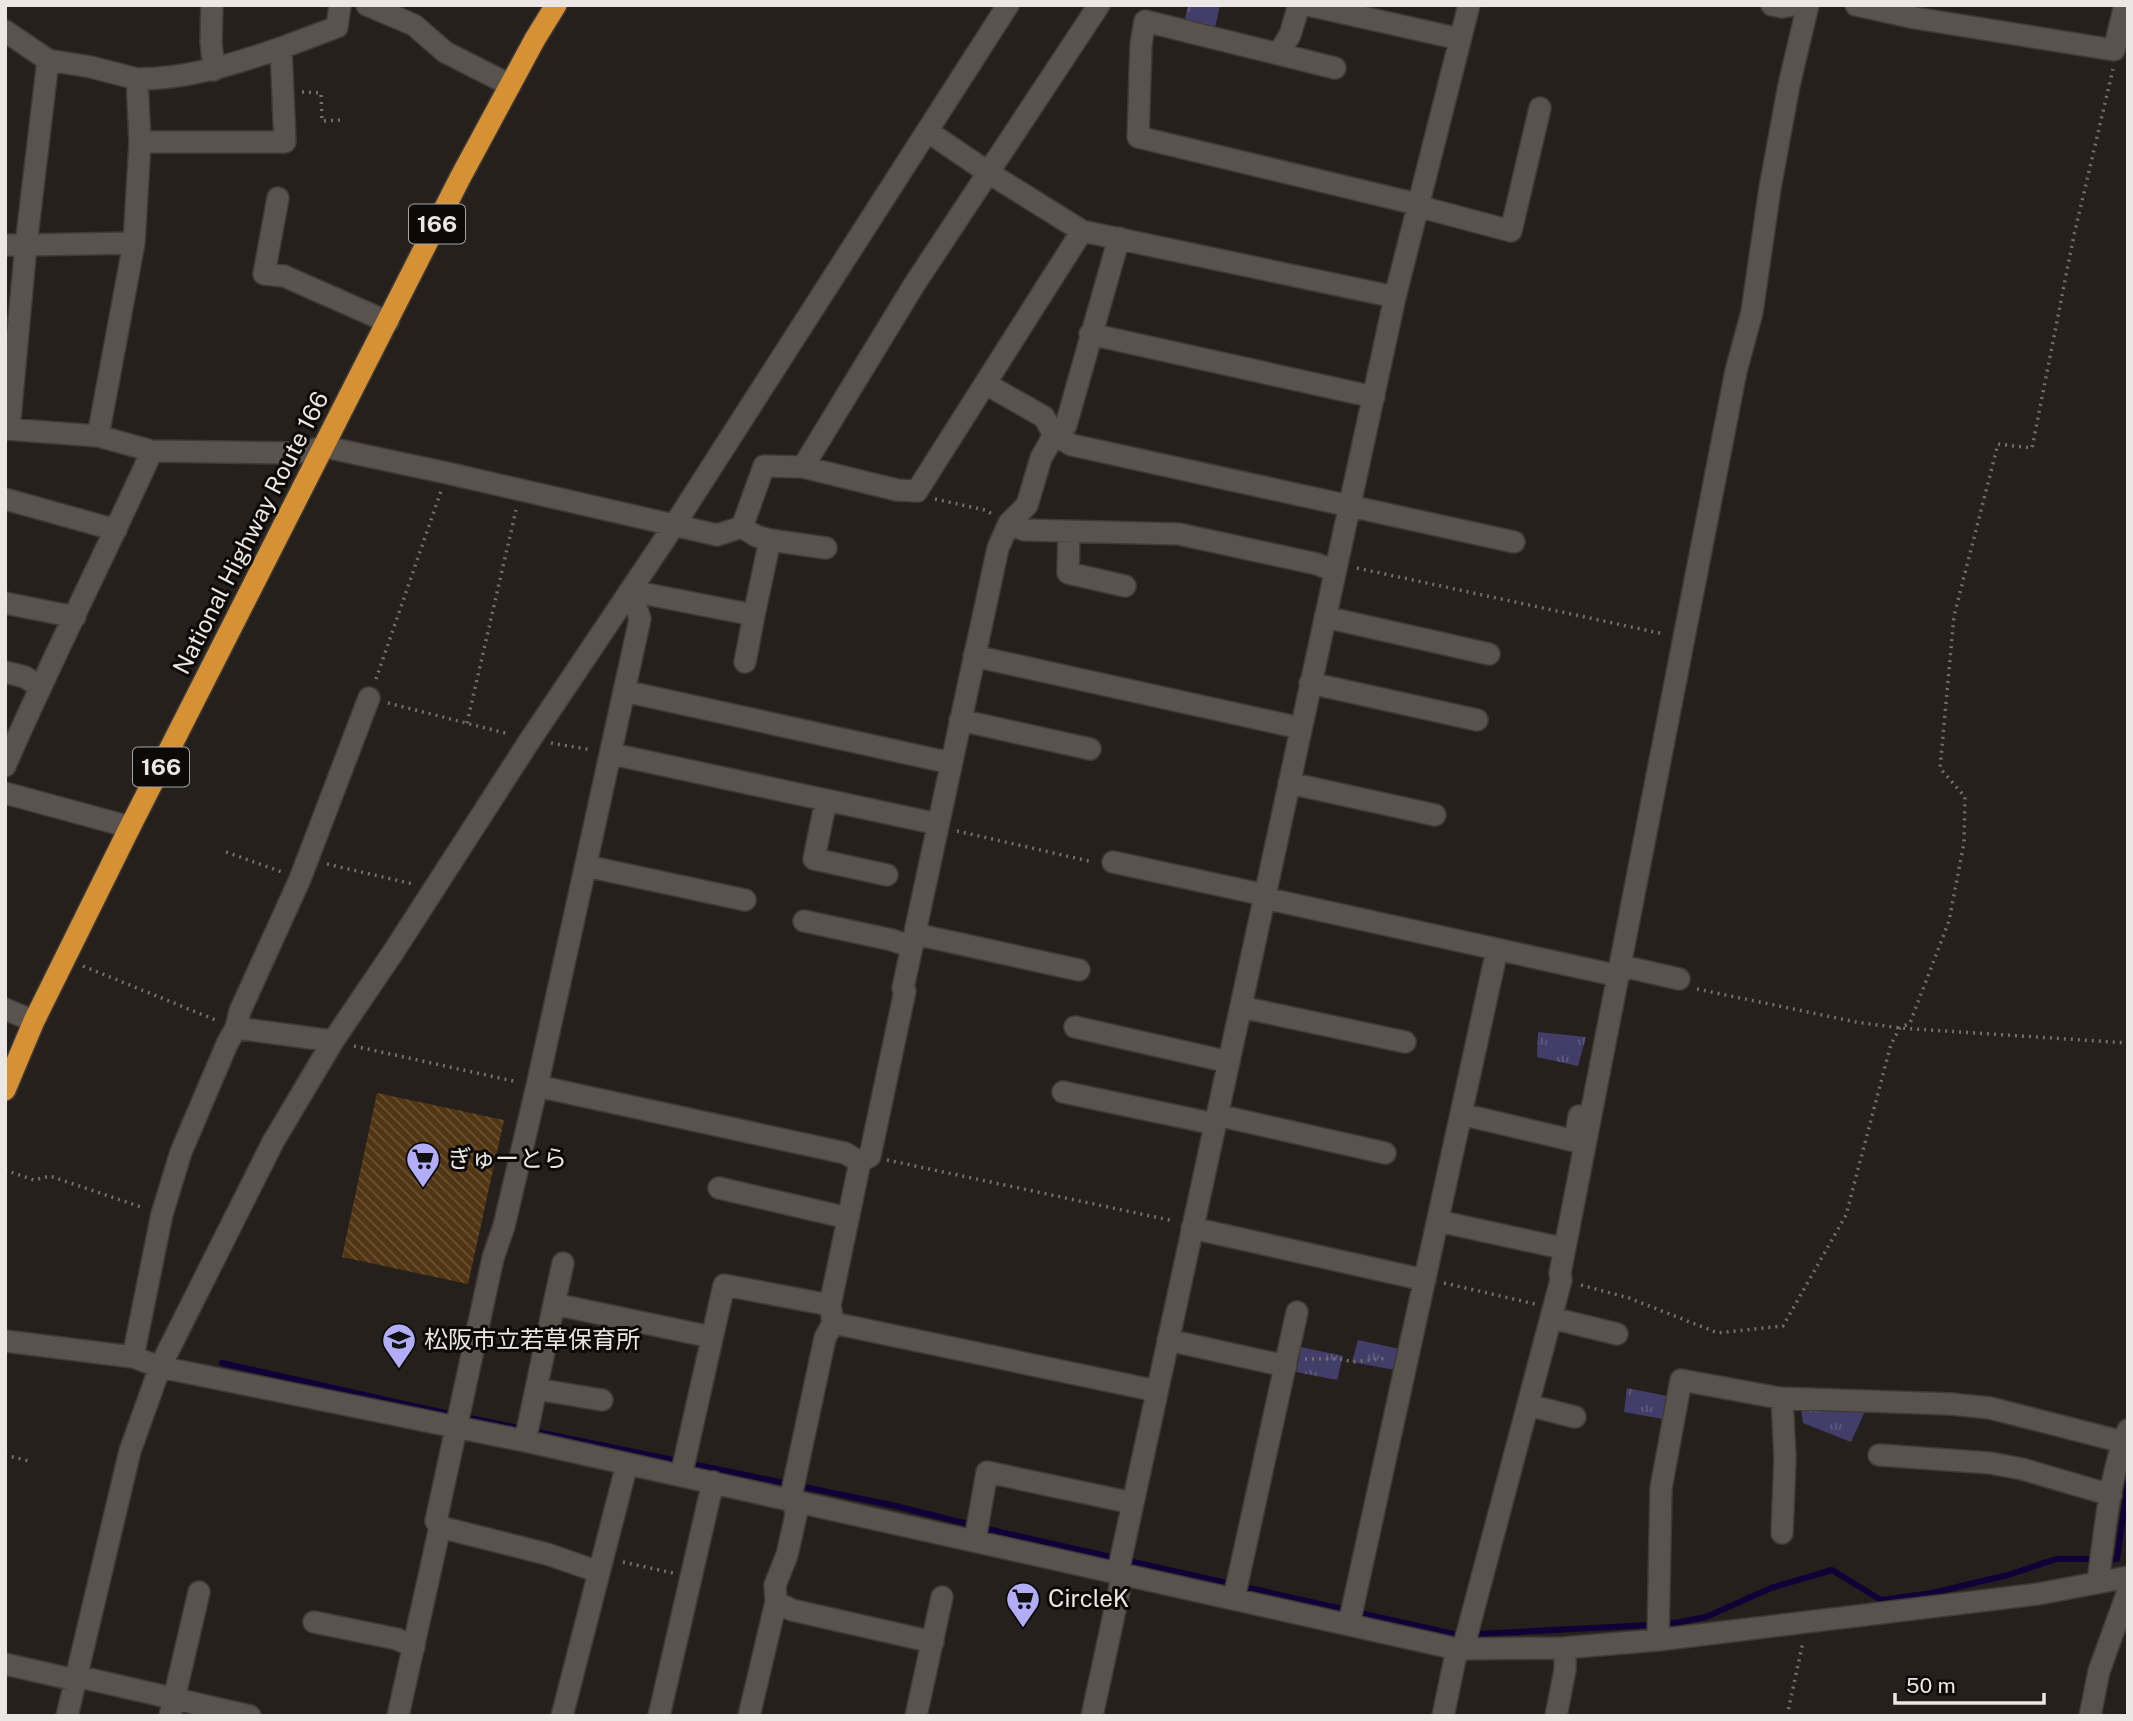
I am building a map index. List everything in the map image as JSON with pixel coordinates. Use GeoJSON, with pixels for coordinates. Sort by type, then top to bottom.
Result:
{"type":"FeatureCollection","features":[{"type":"Feature","properties":{"kind":"highway","name":"National Highway Route 166"},"geometry":{"type":"LineString","coordinates":[[5,1090],[34,1021],[130,827],[460,178],[556,5]]}},
{"type":"Feature","properties":{"kind":"street"},"geometry":{"type":"LineString","coordinates":[[212,5],[211,42],[214,70]]}},
{"type":"Feature","properties":{"kind":"street"},"geometry":{"type":"LineString","coordinates":[[5,31],[48,60],[138,79],[160,79],[214,70],[337,27],[340,5]]}},
{"type":"Feature","properties":{"kind":"street"},"geometry":{"type":"LineString","coordinates":[[367,5],[414,24],[445,52],[510,86]]}},
{"type":"Feature","properties":{"kind":"street"},"geometry":{"type":"LineString","coordinates":[[67,1716],[130,1451],[160,1367],[273,1142],[332,1041],[675,524],[1008,5]]}},
{"type":"Feature","properties":{"kind":"street"},"geometry":{"type":"LineString","coordinates":[[803,467],[914,285],[1099,5]]}},
{"type":"Feature","properties":{"kind":"street"},"geometry":{"type":"LineString","coordinates":[[1278,54],[1290,35],[1299,5]]}},
{"type":"Feature","properties":{"kind":"street"},"geometry":{"type":"LineString","coordinates":[[1308,5],[1460,39]]}},
{"type":"Feature","properties":{"kind":"street"},"geometry":{"type":"LineString","coordinates":[[1092,1716],[1133,1503],[1300,728],[1395,297],[1469,5]]}},
{"type":"Feature","properties":{"kind":"street"},"geometry":{"type":"LineString","coordinates":[[1772,5],[1793,5]]}},
{"type":"Feature","properties":{"kind":"street"},"geometry":{"type":"LineString","coordinates":[[1443,1716],[1561,1280],[1560,1273],[1615,971],[1736,371],[1752,313],[1770,188],[1789,85],[1808,5]]}},
{"type":"Feature","properties":{"kind":"street"},"geometry":{"type":"LineString","coordinates":[[1856,5],[1915,18],[2114,50],[2125,5]]}},
{"type":"Feature","properties":{"kind":"street"},"geometry":{"type":"LineString","coordinates":[[1335,68],[1145,21],[1141,44],[1138,136],[1511,231],[1540,108]]}},
{"type":"Feature","properties":{"kind":"street"},"geometry":{"type":"LineString","coordinates":[[140,142],[285,142],[281,48]]}},
{"type":"Feature","properties":{"kind":"street"},"geometry":{"type":"LineString","coordinates":[[48,60],[15,245],[7,429],[98,436],[152,451],[295,453],[325,447],[718,535],[742,527]]}},
{"type":"Feature","properties":{"kind":"street"},"geometry":{"type":"LineString","coordinates":[[98,436],[134,243],[140,142],[138,79]]}},
{"type":"Feature","properties":{"kind":"street"},"geometry":{"type":"LineString","coordinates":[[927,131],[1082,230],[1395,297]]}},
{"type":"Feature","properties":{"kind":"street"},"geometry":{"type":"LineString","coordinates":[[278,198],[264,274],[284,276],[388,322]]}},
{"type":"Feature","properties":{"kind":"street"},"geometry":{"type":"LineString","coordinates":[[742,527],[764,466],[803,467],[897,490],[917,491],[1082,230]]}},
{"type":"Feature","properties":{"kind":"street"},"geometry":{"type":"LineString","coordinates":[[749,1716],[776,1602],[775,1585],[787,1555],[796,1516],[793,1490],[831,1314],[848,1219],[905,991],[903,988],[998,548],[1009,523],[1027,506],[1041,458],[1054,435],[1066,425],[1119,238]]}},
{"type":"Feature","properties":{"kind":"street"},"geometry":{"type":"LineString","coordinates":[[15,245],[134,243]]}},
{"type":"Feature","properties":{"kind":"street"},"geometry":{"type":"LineString","coordinates":[[1090,334],[1374,397]]}},
{"type":"Feature","properties":{"kind":"street"},"geometry":{"type":"LineString","coordinates":[[986,384],[1044,417],[1054,435],[1072,445],[1514,542]]}},
{"type":"Feature","properties":{"kind":"street"},"geometry":{"type":"LineString","coordinates":[[5,766],[152,451]]}},
{"type":"Feature","properties":{"kind":"street"},"geometry":{"type":"LineString","coordinates":[[5,499],[116,530]]}},
{"type":"Feature","properties":{"kind":"street"},"geometry":{"type":"LineString","coordinates":[[1009,523],[1024,530],[1179,534],[1335,570]]}},
{"type":"Feature","properties":{"kind":"street"},"geometry":{"type":"LineString","coordinates":[[742,527],[769,540],[826,548]]}},
{"type":"Feature","properties":{"kind":"street"},"geometry":{"type":"LineString","coordinates":[[1069,532],[1068,573],[1125,586]]}},
{"type":"Feature","properties":{"kind":"street"},"geometry":{"type":"LineString","coordinates":[[745,662],[769,540]]}},
{"type":"Feature","properties":{"kind":"street"},"geometry":{"type":"LineString","coordinates":[[631,591],[754,615]]}},
{"type":"Feature","properties":{"kind":"street"},"geometry":{"type":"LineString","coordinates":[[601,1565],[440,1527],[436,1521],[493,1258],[504,1226],[612,754],[640,619],[631,591]]}},
{"type":"Feature","properties":{"kind":"street"},"geometry":{"type":"LineString","coordinates":[[5,603],[75,617]]}},
{"type":"Feature","properties":{"kind":"street"},"geometry":{"type":"LineString","coordinates":[[1325,617],[1489,654]]}},
{"type":"Feature","properties":{"kind":"street"},"geometry":{"type":"LineString","coordinates":[[974,656],[1300,728]]}},
{"type":"Feature","properties":{"kind":"street"},"geometry":{"type":"LineString","coordinates":[[5,672],[26,677],[40,687]]}},
{"type":"Feature","properties":{"kind":"street"},"geometry":{"type":"LineString","coordinates":[[1310,683],[1477,720]]}},
{"type":"Feature","properties":{"kind":"street"},"geometry":{"type":"LineString","coordinates":[[625,691],[951,763]]}},
{"type":"Feature","properties":{"kind":"street"},"geometry":{"type":"LineString","coordinates":[[133,1357],[162,1214],[181,1152],[304,869],[369,698]]}},
{"type":"Feature","properties":{"kind":"street"},"geometry":{"type":"LineString","coordinates":[[960,720],[1090,749]]}},
{"type":"Feature","properties":{"kind":"street"},"geometry":{"type":"LineString","coordinates":[[612,754],[938,825]]}},
{"type":"Feature","properties":{"kind":"street"},"geometry":{"type":"LineString","coordinates":[[1289,783],[1435,815]]}},
{"type":"Feature","properties":{"kind":"street"},"geometry":{"type":"LineString","coordinates":[[5,793],[130,827]]}},
{"type":"Feature","properties":{"kind":"street"},"geometry":{"type":"LineString","coordinates":[[826,800],[814,859],[887,875]]}},
{"type":"Feature","properties":{"kind":"street"},"geometry":{"type":"LineString","coordinates":[[1113,862],[1497,950],[1615,971],[1679,979]]}},
{"type":"Feature","properties":{"kind":"street"},"geometry":{"type":"LineString","coordinates":[[586,866],[745,900]]}},
{"type":"Feature","properties":{"kind":"street"},"geometry":{"type":"LineString","coordinates":[[804,921],[892,940],[913,941],[1079,970]]}},
{"type":"Feature","properties":{"kind":"street"},"geometry":{"type":"LineString","coordinates":[[1351,1614],[1497,950]]}},
{"type":"Feature","properties":{"kind":"street"},"geometry":{"type":"LineString","coordinates":[[1461,1114],[1575,1141],[1615,971]]}},
{"type":"Feature","properties":{"kind":"street"},"geometry":{"type":"LineString","coordinates":[[1241,1007],[1405,1042]]}},
{"type":"Feature","properties":{"kind":"street"},"geometry":{"type":"LineString","coordinates":[[5,1009],[34,1021]]}},
{"type":"Feature","properties":{"kind":"street"},"geometry":{"type":"LineString","coordinates":[[1074,1027],[1229,1062]]}},
{"type":"Feature","properties":{"kind":"street"},"geometry":{"type":"LineString","coordinates":[[236,1028],[332,1041]]}},
{"type":"Feature","properties":{"kind":"street"},"geometry":{"type":"LineString","coordinates":[[537,1086],[865,1159]]}},
{"type":"Feature","properties":{"kind":"street"},"geometry":{"type":"LineString","coordinates":[[1063,1092],[1385,1153]]}},
{"type":"Feature","properties":{"kind":"street"},"geometry":{"type":"LineString","coordinates":[[719,1188],[848,1219]]}},
{"type":"Feature","properties":{"kind":"street"},"geometry":{"type":"LineString","coordinates":[[1438,1221],[1557,1247]]}},
{"type":"Feature","properties":{"kind":"street"},"geometry":{"type":"LineString","coordinates":[[1193,1226],[1425,1279]]}},
{"type":"Feature","properties":{"kind":"street"},"geometry":{"type":"LineString","coordinates":[[526,1434],[563,1263]]}},
{"type":"Feature","properties":{"kind":"street"},"geometry":{"type":"LineString","coordinates":[[683,1466],[724,1285],[831,1314],[1157,1391]]}},
{"type":"Feature","properties":{"kind":"street"},"geometry":{"type":"LineString","coordinates":[[554,1304],[711,1337]]}},
{"type":"Feature","properties":{"kind":"street"},"geometry":{"type":"LineString","coordinates":[[1236,1588],[1297,1312]]}},
{"type":"Feature","properties":{"kind":"street"},"geometry":{"type":"LineString","coordinates":[[1553,1313],[1617,1334]]}},
{"type":"Feature","properties":{"kind":"street"},"geometry":{"type":"LineString","coordinates":[[1168,1340],[1287,1360]]}},
{"type":"Feature","properties":{"kind":"street"},"geometry":{"type":"LineString","coordinates":[[5,1341],[133,1357],[160,1367],[457,1420],[526,1434],[627,1464],[683,1466],[713,1482],[793,1490],[1464,1641],[1565,1648],[1658,1630],[1807,1623],[2038,1594],[2100,1566],[2128,1577]]}},
{"type":"Feature","properties":{"kind":"street"},"geometry":{"type":"LineString","coordinates":[[1658,1630],[1661,1488],[1681,1380],[1782,1398],[1951,1404],[1990,1408],[2125,1436],[2111,1495],[2100,1566]]}},
{"type":"Feature","properties":{"kind":"street"},"geometry":{"type":"LineString","coordinates":[[536,1389],[602,1400]]}},
{"type":"Feature","properties":{"kind":"street"},"geometry":{"type":"LineString","coordinates":[[1782,1398],[1785,1458],[1782,1534]]}},
{"type":"Feature","properties":{"kind":"street"},"geometry":{"type":"LineString","coordinates":[[1528,1405],[1575,1416]]}},
{"type":"Feature","properties":{"kind":"street"},"geometry":{"type":"LineString","coordinates":[[1879,1455],[1990,1463],[2022,1469],[2111,1495]]}},
{"type":"Feature","properties":{"kind":"street"},"geometry":{"type":"LineString","coordinates":[[562,1716],[627,1464]]}},
{"type":"Feature","properties":{"kind":"street"},"geometry":{"type":"LineString","coordinates":[[976,1531],[988,1472],[1133,1503]]}},
{"type":"Feature","properties":{"kind":"street"},"geometry":{"type":"LineString","coordinates":[[659,1716],[713,1482]]}},
{"type":"Feature","properties":{"kind":"street"},"geometry":{"type":"LineString","coordinates":[[398,1716],[440,1527]]}},
{"type":"Feature","properties":{"kind":"street"},"geometry":{"type":"LineString","coordinates":[[2090,1716],[2099,1671],[2128,1591]]}},
{"type":"Feature","properties":{"kind":"street"},"geometry":{"type":"LineString","coordinates":[[172,1707],[198,1592]]}},
{"type":"Feature","properties":{"kind":"street"},"geometry":{"type":"LineString","coordinates":[[916,1716],[942,1597]]}},
{"type":"Feature","properties":{"kind":"street"},"geometry":{"type":"LineString","coordinates":[[776,1602],[792,1610],[933,1642]]}},
{"type":"Feature","properties":{"kind":"street"},"geometry":{"type":"LineString","coordinates":[[314,1622],[397,1639],[414,1647]]}},
{"type":"Feature","properties":{"kind":"street"},"geometry":{"type":"LineString","coordinates":[[1556,1716],[1565,1670],[1565,1648]]}},
{"type":"Feature","properties":{"kind":"street"},"geometry":{"type":"LineString","coordinates":[[5,1664],[76,1678],[172,1707],[250,1716]]}},
{"type":"Feature","properties":{"kind":"path"},"geometry":{"type":"LineString","coordinates":[[1561,1280],[1629,1298],[1718,1333],[1783,1326],[1846,1215],[1891,1044],[1900,1028],[1910,1023],[1949,921],[1964,843],[1965,797],[1940,768],[1954,616],[1998,444],[2032,448],[2074,235],[2115,62],[2114,50]]}},
{"type":"Feature","properties":{"kind":"path"},"geometry":{"type":"LineString","coordinates":[[283,91],[321,93],[322,121],[341,120]]}},
{"type":"Feature","properties":{"kind":"path"},"geometry":{"type":"LineString","coordinates":[[447,473],[369,698],[530,740],[612,754]]}},
{"type":"Feature","properties":{"kind":"path"},"geometry":{"type":"LineString","coordinates":[[467,723],[520,489]]}},
{"type":"Feature","properties":{"kind":"path"},"geometry":{"type":"LineString","coordinates":[[917,491],[935,499],[985,510],[1009,523]]}},
{"type":"Feature","properties":{"kind":"path"},"geometry":{"type":"LineString","coordinates":[[1335,570],[1351,567],[1684,638]]}},
{"type":"Feature","properties":{"kind":"path"},"geometry":{"type":"LineString","coordinates":[[938,825],[1109,866],[1113,862]]}},
{"type":"Feature","properties":{"kind":"path"},"geometry":{"type":"LineString","coordinates":[[226,852],[304,869],[413,884]]}},
{"type":"Feature","properties":{"kind":"path"},"geometry":{"type":"LineString","coordinates":[[64,959],[236,1028]]}},
{"type":"Feature","properties":{"kind":"path"},"geometry":{"type":"LineString","coordinates":[[1679,979],[1682,986],[1856,1022],[1900,1028],[2128,1043]]}},
{"type":"Feature","properties":{"kind":"path"},"geometry":{"type":"LineString","coordinates":[[332,1041],[537,1086]]}},
{"type":"Feature","properties":{"kind":"path"},"geometry":{"type":"LineString","coordinates":[[865,1159],[1193,1226]]}},
{"type":"Feature","properties":{"kind":"path"},"geometry":{"type":"LineString","coordinates":[[5,1170],[34,1180],[50,1176],[162,1214]]}},
{"type":"Feature","properties":{"kind":"path"},"geometry":{"type":"LineString","coordinates":[[1425,1279],[1553,1313]]}},
{"type":"Feature","properties":{"kind":"path"},"geometry":{"type":"LineString","coordinates":[[1287,1360],[1342,1359],[1352,1362],[1398,1357],[1407,1360]]}},
{"type":"Feature","properties":{"kind":"path"},"geometry":{"type":"LineString","coordinates":[[5,1455],[29,1461]]}},
{"type":"Feature","properties":{"kind":"path"},"geometry":{"type":"LineString","coordinates":[[2128,1539],[2128,1553]]}},
{"type":"Feature","properties":{"kind":"path"},"geometry":{"type":"LineString","coordinates":[[601,1565],[692,1577]]}},
{"type":"Feature","properties":{"kind":"path"},"geometry":{"type":"LineString","coordinates":[[1787,1716],[1807,1623]]}},
{"type":"Feature","properties":{"kind":"green space"},"geometry":{"type":"Polygon","coordinates":[[[1188,5],[1220,5],[1215,28],[1184,23],[1188,5]]]}},
{"type":"Feature","properties":{"kind":"green space"},"geometry":{"type":"Polygon","coordinates":[[[1538,1032],[1586,1037],[1578,1066],[1537,1057],[1538,1032]]]}},
{"type":"Feature","properties":{"kind":"green space"},"geometry":{"type":"Polygon","coordinates":[[[1358,1340],[1400,1349],[1395,1370],[1352,1362],[1358,1340]]]}},
{"type":"Feature","properties":{"kind":"green space"},"geometry":{"type":"Polygon","coordinates":[[[1301,1347],[1343,1356],[1337,1380],[1296,1372],[1301,1347]]]}},
{"type":"Feature","properties":{"kind":"green space"},"geometry":{"type":"Polygon","coordinates":[[[1627,1388],[1667,1396],[1663,1419],[1624,1412],[1627,1388]]]}},
{"type":"Feature","properties":{"kind":"green space"},"geometry":{"type":"Polygon","coordinates":[[[1801,1408],[1865,1411],[1851,1442],[1803,1423],[1801,1408]]]}},
{"type":"Feature","properties":{"kind":"building","name":"ぎゅーとら"},"geometry":{"type":"Polygon","coordinates":[[[377,1093],[504,1120],[468,1284],[342,1257],[377,1093]]]}},
{"type":"Feature","properties":{"kind":"waterway"},"geometry":{"type":"LineString","coordinates":[[222,1363],[422,1408],[896,1506],[1458,1635],[1669,1624],[1706,1617],[1771,1588],[1832,1570],[1881,1600],[1932,1593],[2008,1575],[2056,1559],[2117,1559],[2128,1483]]}},
{"type":"Feature","properties":{"kind":"place","name":"ぎゅーとら"},"geometry":{"type":"Point","coordinates":[423,1189]}},
{"type":"Feature","properties":{"kind":"place","name":"松阪市立若草保育所"},"geometry":{"type":"Point","coordinates":[399,1370]}},
{"type":"Feature","properties":{"kind":"place","name":"CircleK"},"geometry":{"type":"Point","coordinates":[1023,1629]}}]}
